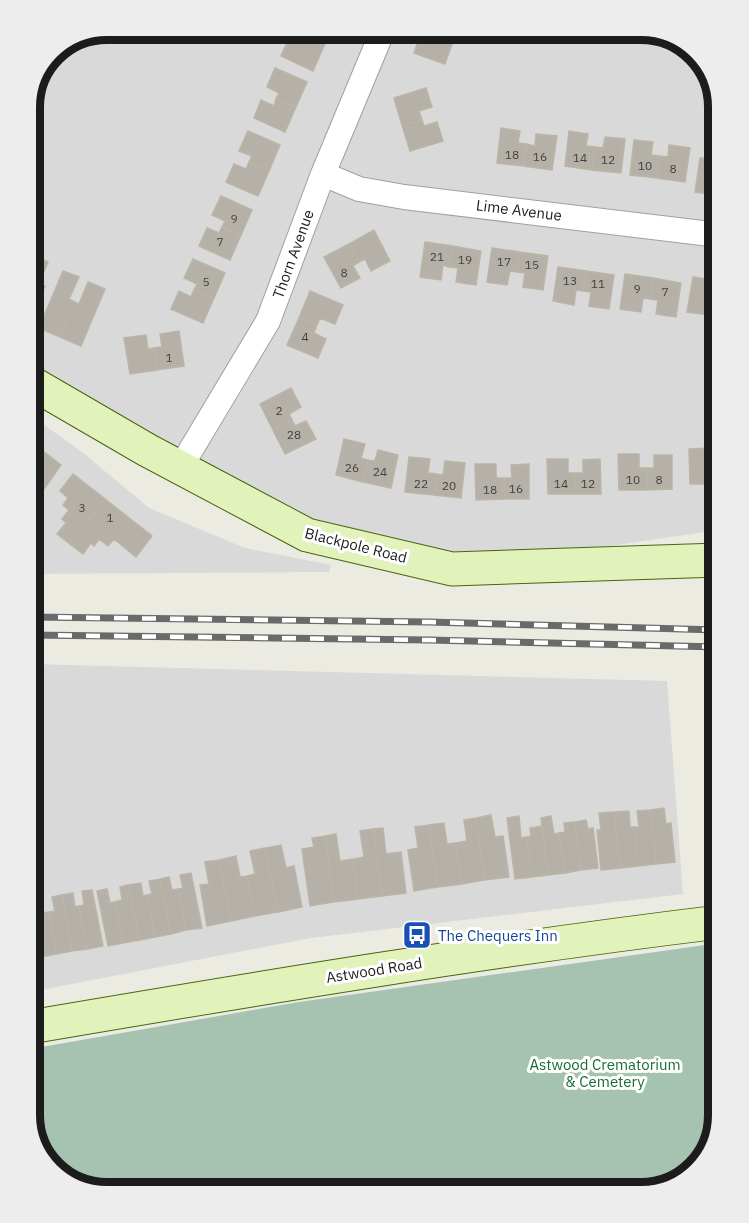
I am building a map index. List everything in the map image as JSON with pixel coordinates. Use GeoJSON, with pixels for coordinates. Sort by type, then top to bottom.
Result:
{"type":"FeatureCollection","features":[{"type":"Feature","properties":{"kind":"main road","name":"Blackpole Road"},"geometry":{"type":"LineString","coordinates":[[41,388],[180,468],[307,535],[452,569],[708,560]]}},
{"type":"Feature","properties":{"kind":"main road","name":"Astwood Road"},"geometry":{"type":"LineString","coordinates":[[40,1025],[326,977],[591,937],[708,923]]}},
{"type":"Feature","properties":{"kind":"street","name":"Thorn Avenue"},"geometry":{"type":"LineString","coordinates":[[180,468],[268,321],[323,174],[378,41]]}},
{"type":"Feature","properties":{"kind":"street","name":"Lime Avenue"},"geometry":{"type":"LineString","coordinates":[[323,174],[359,189],[404,196],[708,233]]}},
{"type":"Feature","properties":{"kind":"shaded area"},"geometry":{"type":"Polygon","coordinates":[[[107,40],[646,41],[671,47],[686,57],[702,78],[708,107],[708,532],[452,569],[307,535],[41,405],[41,103],[47,78],[54,67],[74,49],[107,40]]]}},
{"type":"Feature","properties":{"kind":"shaded area"},"geometry":{"type":"Polygon","coordinates":[[[41,423],[82,452],[149,508],[245,548],[331,565],[329,572],[41,574],[41,423]]]}},
{"type":"Feature","properties":{"kind":"shaded area"},"geometry":{"type":"Polygon","coordinates":[[[40,664],[667,681],[683,894],[311,938],[40,990],[40,664]]]}},
{"type":"Feature","properties":{"kind":"green space","name":"Astwood Crematorium & Cemetery"},"geometry":{"type":"Polygon","coordinates":[[[708,945],[708,1124],[706,1133],[700,1149],[686,1166],[663,1179],[642,1182],[103,1182],[86,1179],[70,1171],[57,1160],[47,1145],[40,1116],[40,1047],[299,1002],[708,945]]]}},
{"type":"Feature","properties":{"kind":"building"},"geometry":{"type":"Polygon","coordinates":[[[288,40],[301,44],[303,40],[312,40],[324,46],[313,71],[281,56],[288,40]]]}},
{"type":"Feature","properties":{"kind":"building"},"geometry":{"type":"Polygon","coordinates":[[[312,40],[326,40],[324,46],[312,40]]]}},
{"type":"Feature","properties":{"kind":"building"},"geometry":{"type":"Polygon","coordinates":[[[418,41],[442,41],[452,44],[445,64],[414,53],[418,41]]]}},
{"type":"Feature","properties":{"kind":"building"},"geometry":{"type":"Polygon","coordinates":[[[275,68],[307,82],[296,107],[276,99],[279,93],[267,87],[275,68]]]}},
{"type":"Feature","properties":{"kind":"building"},"geometry":{"type":"Polygon","coordinates":[[[426,88],[432,107],[419,111],[422,120],[402,125],[394,98],[426,88]]]}},
{"type":"Feature","properties":{"kind":"building"},"geometry":{"type":"Polygon","coordinates":[[[276,99],[296,107],[285,132],[254,118],[261,100],[274,106],[276,99]]]}},
{"type":"Feature","properties":{"kind":"building"},"geometry":{"type":"Polygon","coordinates":[[[422,120],[424,126],[437,122],[443,141],[410,151],[402,125],[422,120]]]}},
{"type":"Feature","properties":{"kind":"building"},"geometry":{"type":"Polygon","coordinates":[[[501,128],[520,131],[518,143],[526,144],[524,166],[497,163],[501,128]]]}},
{"type":"Feature","properties":{"kind":"building"},"geometry":{"type":"Polygon","coordinates":[[[248,131],[280,145],[269,171],[249,162],[252,156],[239,151],[248,131]]]}},
{"type":"Feature","properties":{"kind":"building"},"geometry":{"type":"Polygon","coordinates":[[[569,131],[588,134],[586,146],[595,147],[592,170],[565,166],[569,131]]]}},
{"type":"Feature","properties":{"kind":"building"},"geometry":{"type":"Polygon","coordinates":[[[536,134],[557,136],[552,170],[524,166],[526,144],[535,146],[536,134]]]}},
{"type":"Feature","properties":{"kind":"building"},"geometry":{"type":"Polygon","coordinates":[[[605,137],[625,139],[621,173],[592,170],[595,147],[603,148],[605,137]]]}},
{"type":"Feature","properties":{"kind":"building"},"geometry":{"type":"Polygon","coordinates":[[[634,140],[653,142],[651,155],[659,156],[657,178],[630,175],[634,140]]]}},
{"type":"Feature","properties":{"kind":"building"},"geometry":{"type":"Polygon","coordinates":[[[669,145],[690,148],[685,182],[657,178],[659,156],[668,157],[669,145]]]}},
{"type":"Feature","properties":{"kind":"building"},"geometry":{"type":"Polygon","coordinates":[[[700,158],[708,159],[708,194],[695,192],[700,158]]]}},
{"type":"Feature","properties":{"kind":"building"},"geometry":{"type":"Polygon","coordinates":[[[249,162],[269,171],[258,196],[226,182],[234,164],[246,169],[249,162]]]}},
{"type":"Feature","properties":{"kind":"building"},"geometry":{"type":"Polygon","coordinates":[[[221,196],[252,210],[241,235],[222,227],[225,221],[212,215],[221,196]]]}},
{"type":"Feature","properties":{"kind":"building"},"geometry":{"type":"Polygon","coordinates":[[[222,227],[241,235],[230,260],[199,246],[207,228],[219,233],[222,227]]]}},
{"type":"Feature","properties":{"kind":"building"},"geometry":{"type":"Polygon","coordinates":[[[374,230],[390,261],[371,271],[365,259],[359,262],[349,244],[374,230]]]}},
{"type":"Feature","properties":{"kind":"building"},"geometry":{"type":"Polygon","coordinates":[[[425,242],[452,246],[449,267],[443,265],[441,280],[420,277],[425,242]]]}},
{"type":"Feature","properties":{"kind":"building"},"geometry":{"type":"Polygon","coordinates":[[[349,244],[359,262],[353,266],[360,278],[341,288],[324,257],[349,244]]]}},
{"type":"Feature","properties":{"kind":"building"},"geometry":{"type":"Polygon","coordinates":[[[452,246],[481,251],[476,285],[456,282],[458,268],[449,267],[452,246]]]}},
{"type":"Feature","properties":{"kind":"building"},"geometry":{"type":"Polygon","coordinates":[[[492,248],[519,252],[517,272],[510,271],[507,285],[487,282],[492,248]]]}},
{"type":"Feature","properties":{"kind":"building"},"geometry":{"type":"Polygon","coordinates":[[[519,252],[548,256],[543,290],[523,287],[525,273],[517,272],[519,252]]]}},
{"type":"Feature","properties":{"kind":"building"},"geometry":{"type":"Polygon","coordinates":[[[41,259],[48,262],[41,280],[41,259]]]}},
{"type":"Feature","properties":{"kind":"building"},"geometry":{"type":"Polygon","coordinates":[[[193,259],[225,273],[214,298],[194,290],[197,284],[184,278],[193,259]]]}},
{"type":"Feature","properties":{"kind":"building"},"geometry":{"type":"Polygon","coordinates":[[[558,267],[586,271],[583,291],[576,290],[574,305],[553,301],[558,267]]]}},
{"type":"Feature","properties":{"kind":"building"},"geometry":{"type":"Polygon","coordinates":[[[63,271],[79,277],[69,299],[75,302],[60,337],[41,329],[63,271]]]}},
{"type":"Feature","properties":{"kind":"building"},"geometry":{"type":"Polygon","coordinates":[[[586,271],[614,275],[609,309],[589,306],[591,292],[583,291],[586,271]]]}},
{"type":"Feature","properties":{"kind":"building"},"geometry":{"type":"Polygon","coordinates":[[[625,274],[653,278],[650,299],[643,298],[641,312],[620,309],[625,274]]]}},
{"type":"Feature","properties":{"kind":"building"},"geometry":{"type":"Polygon","coordinates":[[[693,277],[708,279],[708,315],[687,312],[693,277]]]}},
{"type":"Feature","properties":{"kind":"building"},"geometry":{"type":"Polygon","coordinates":[[[653,278],[681,283],[676,317],[656,314],[658,300],[650,299],[653,278]]]}},
{"type":"Feature","properties":{"kind":"building"},"geometry":{"type":"Polygon","coordinates":[[[88,282],[105,289],[81,346],[60,337],[75,302],[79,304],[88,282]]]}},
{"type":"Feature","properties":{"kind":"building"},"geometry":{"type":"Polygon","coordinates":[[[41,285],[45,286],[41,296],[41,285]]]}},
{"type":"Feature","properties":{"kind":"building"},"geometry":{"type":"Polygon","coordinates":[[[194,290],[214,298],[203,323],[171,309],[179,291],[191,297],[194,290]]]}},
{"type":"Feature","properties":{"kind":"building"},"geometry":{"type":"Polygon","coordinates":[[[310,291],[343,305],[335,324],[320,318],[317,325],[299,318],[310,291]]]}},
{"type":"Feature","properties":{"kind":"building"},"geometry":{"type":"Polygon","coordinates":[[[299,318],[317,325],[314,333],[326,339],[318,358],[287,345],[299,318]]]}},
{"type":"Feature","properties":{"kind":"building"},"geometry":{"type":"Polygon","coordinates":[[[179,331],[184,366],[157,370],[154,348],[162,347],[160,334],[179,331]]]}},
{"type":"Feature","properties":{"kind":"building"},"geometry":{"type":"Polygon","coordinates":[[[146,335],[148,349],[154,348],[157,370],[130,374],[124,338],[146,335]]]}},
{"type":"Feature","properties":{"kind":"building"},"geometry":{"type":"Polygon","coordinates":[[[291,388],[301,407],[289,414],[292,420],[273,430],[260,404],[291,388]]]}},
{"type":"Feature","properties":{"kind":"building"},"geometry":{"type":"Polygon","coordinates":[[[292,420],[295,426],[306,421],[316,439],[285,454],[273,430],[292,420]]]}},
{"type":"Feature","properties":{"kind":"building"},"geometry":{"type":"Polygon","coordinates":[[[344,439],[365,444],[361,458],[368,460],[363,482],[336,475],[344,439]]]}},
{"type":"Feature","properties":{"kind":"building"},"geometry":{"type":"Polygon","coordinates":[[[708,448],[708,484],[690,484],[689,449],[708,448]]]}},
{"type":"Feature","properties":{"kind":"building"},"geometry":{"type":"Polygon","coordinates":[[[378,450],[398,455],[391,488],[363,482],[368,460],[375,461],[378,450]]]}},
{"type":"Feature","properties":{"kind":"building"},"geometry":{"type":"Polygon","coordinates":[[[43,451],[61,465],[41,494],[41,454],[43,451]]]}},
{"type":"Feature","properties":{"kind":"building"},"geometry":{"type":"Polygon","coordinates":[[[618,454],[639,454],[639,468],[647,468],[647,490],[619,490],[618,454]]]}},
{"type":"Feature","properties":{"kind":"building"},"geometry":{"type":"Polygon","coordinates":[[[654,455],[672,455],[672,489],[647,490],[647,468],[654,468],[654,455]]]}},
{"type":"Feature","properties":{"kind":"building"},"geometry":{"type":"Polygon","coordinates":[[[409,457],[430,459],[428,473],[436,474],[434,495],[405,492],[409,457]]]}},
{"type":"Feature","properties":{"kind":"building"},"geometry":{"type":"Polygon","coordinates":[[[547,459],[568,459],[568,473],[575,473],[576,494],[548,494],[547,459]]]}},
{"type":"Feature","properties":{"kind":"building"},"geometry":{"type":"Polygon","coordinates":[[[600,459],[601,494],[576,494],[575,473],[583,473],[583,460],[600,459]]]}},
{"type":"Feature","properties":{"kind":"building"},"geometry":{"type":"Polygon","coordinates":[[[445,461],[465,463],[461,498],[434,495],[436,474],[443,475],[445,461]]]}},
{"type":"Feature","properties":{"kind":"building"},"geometry":{"type":"Polygon","coordinates":[[[475,464],[496,464],[496,478],[504,478],[504,499],[476,500],[475,464]]]}},
{"type":"Feature","properties":{"kind":"building"},"geometry":{"type":"Polygon","coordinates":[[[529,464],[529,499],[504,499],[504,478],[512,478],[511,465],[529,464]]]}},
{"type":"Feature","properties":{"kind":"building"},"geometry":{"type":"Polygon","coordinates":[[[73,474],[105,499],[70,544],[57,534],[66,523],[62,519],[69,510],[63,505],[68,498],[60,491],[73,474]]]}},
{"type":"Feature","properties":{"kind":"building"},"geometry":{"type":"Polygon","coordinates":[[[105,499],[152,536],[136,557],[114,539],[108,546],[99,539],[94,546],[91,543],[83,554],[70,544],[105,499]]]}},
{"type":"Feature","properties":{"kind":"building"},"geometry":{"type":"Polygon","coordinates":[[[664,808],[666,824],[671,823],[675,862],[656,864],[651,810],[664,808]]]}},
{"type":"Feature","properties":{"kind":"building"},"geometry":{"type":"Polygon","coordinates":[[[651,810],[656,864],[638,866],[634,827],[639,827],[637,811],[651,810]]]}},
{"type":"Feature","properties":{"kind":"building"},"geometry":{"type":"Polygon","coordinates":[[[629,811],[630,827],[634,827],[638,866],[620,868],[614,812],[629,811]]]}},
{"type":"Feature","properties":{"kind":"building"},"geometry":{"type":"Polygon","coordinates":[[[614,812],[620,868],[601,870],[597,830],[601,830],[599,813],[614,812]]]}},
{"type":"Feature","properties":{"kind":"building"},"geometry":{"type":"Polygon","coordinates":[[[491,815],[495,837],[503,836],[509,877],[485,880],[476,818],[491,815]]]}},
{"type":"Feature","properties":{"kind":"building"},"geometry":{"type":"Polygon","coordinates":[[[519,816],[521,838],[526,837],[532,877],[515,879],[507,818],[519,816]]]}},
{"type":"Feature","properties":{"kind":"building"},"geometry":{"type":"Polygon","coordinates":[[[551,816],[554,834],[559,833],[565,873],[548,875],[541,818],[551,816]]]}},
{"type":"Feature","properties":{"kind":"building"},"geometry":{"type":"Polygon","coordinates":[[[476,818],[485,880],[462,884],[455,843],[467,841],[464,820],[476,818]]]}},
{"type":"Feature","properties":{"kind":"building"},"geometry":{"type":"Polygon","coordinates":[[[586,820],[588,829],[593,828],[598,868],[581,870],[575,822],[586,820]]]}},
{"type":"Feature","properties":{"kind":"building"},"geometry":{"type":"Polygon","coordinates":[[[575,822],[581,870],[565,873],[559,833],[565,832],[564,823],[575,822]]]}},
{"type":"Feature","properties":{"kind":"building"},"geometry":{"type":"Polygon","coordinates":[[[444,823],[447,844],[455,843],[462,884],[438,887],[429,825],[444,823]]]}},
{"type":"Feature","properties":{"kind":"building"},"geometry":{"type":"Polygon","coordinates":[[[429,825],[438,887],[414,891],[408,850],[418,848],[415,827],[429,825]]]}},
{"type":"Feature","properties":{"kind":"building"},"geometry":{"type":"Polygon","coordinates":[[[542,826],[548,875],[532,877],[526,837],[531,836],[530,828],[542,826]]]}},
{"type":"Feature","properties":{"kind":"building"},"geometry":{"type":"Polygon","coordinates":[[[383,828],[386,854],[401,852],[406,893],[382,896],[373,829],[383,828]]]}},
{"type":"Feature","properties":{"kind":"building"},"geometry":{"type":"Polygon","coordinates":[[[373,829],[382,896],[358,899],[353,859],[364,857],[360,831],[373,829]]]}},
{"type":"Feature","properties":{"kind":"building"},"geometry":{"type":"Polygon","coordinates":[[[336,834],[340,861],[353,859],[358,899],[334,902],[325,836],[336,834]]]}},
{"type":"Feature","properties":{"kind":"building"},"geometry":{"type":"Polygon","coordinates":[[[325,836],[334,902],[310,906],[302,849],[314,847],[312,838],[325,836]]]}},
{"type":"Feature","properties":{"kind":"building"},"geometry":{"type":"Polygon","coordinates":[[[281,845],[286,868],[294,866],[302,907],[278,912],[265,848],[281,845]]]}},
{"type":"Feature","properties":{"kind":"building"},"geometry":{"type":"Polygon","coordinates":[[[265,848],[278,912],[255,916],[247,876],[255,874],[250,851],[265,848]]]}},
{"type":"Feature","properties":{"kind":"building"},"geometry":{"type":"Polygon","coordinates":[[[236,856],[240,877],[247,876],[255,916],[231,921],[219,860],[236,856]]]}},
{"type":"Feature","properties":{"kind":"building"},"geometry":{"type":"Polygon","coordinates":[[[219,860],[231,921],[207,926],[200,885],[209,884],[205,862],[219,860]]]}},
{"type":"Feature","properties":{"kind":"building"},"geometry":{"type":"Polygon","coordinates":[[[191,873],[202,928],[186,930],[178,889],[183,888],[180,875],[191,873]]]}},
{"type":"Feature","properties":{"kind":"building"},"geometry":{"type":"Polygon","coordinates":[[[169,877],[172,890],[178,889],[186,930],[171,934],[160,879],[169,877]]]}},
{"type":"Feature","properties":{"kind":"building"},"geometry":{"type":"Polygon","coordinates":[[[160,879],[171,934],[155,937],[147,895],[152,894],[149,881],[160,879]]]}},
{"type":"Feature","properties":{"kind":"building"},"geometry":{"type":"Polygon","coordinates":[[[141,883],[143,896],[147,895],[155,937],[140,940],[128,885],[141,883]]]}},
{"type":"Feature","properties":{"kind":"building"},"geometry":{"type":"Polygon","coordinates":[[[128,885],[140,940],[124,943],[115,902],[122,900],[120,887],[128,885]]]}},
{"type":"Feature","properties":{"kind":"building"},"geometry":{"type":"Polygon","coordinates":[[[107,889],[110,903],[115,902],[124,943],[108,946],[97,891],[107,889]]]}},
{"type":"Feature","properties":{"kind":"building"},"geometry":{"type":"Polygon","coordinates":[[[92,890],[103,946],[87,949],[79,906],[84,905],[82,891],[92,890]]]}},
{"type":"Feature","properties":{"kind":"building"},"geometry":{"type":"Polygon","coordinates":[[[73,893],[75,907],[79,906],[87,949],[72,951],[62,895],[73,893]]]}},
{"type":"Feature","properties":{"kind":"building"},"geometry":{"type":"Polygon","coordinates":[[[62,895],[72,951],[56,954],[49,912],[55,911],[52,897],[62,895]]]}},
{"type":"Feature","properties":{"kind":"building"},"geometry":{"type":"Polygon","coordinates":[[[40,899],[44,913],[49,912],[56,954],[41,957],[40,952],[40,899]]]}},
{"type":"Feature","properties":{"kind":"railway"},"geometry":{"type":"LineString","coordinates":[[40,617],[429,622],[708,630]]}},
{"type":"Feature","properties":{"kind":"railway"},"geometry":{"type":"LineString","coordinates":[[40,635],[429,640],[708,647]]}},
{"type":"Feature","properties":{"kind":"place","name":"The Chequers Inn"},"geometry":{"type":"Point","coordinates":[417,935]}}]}
